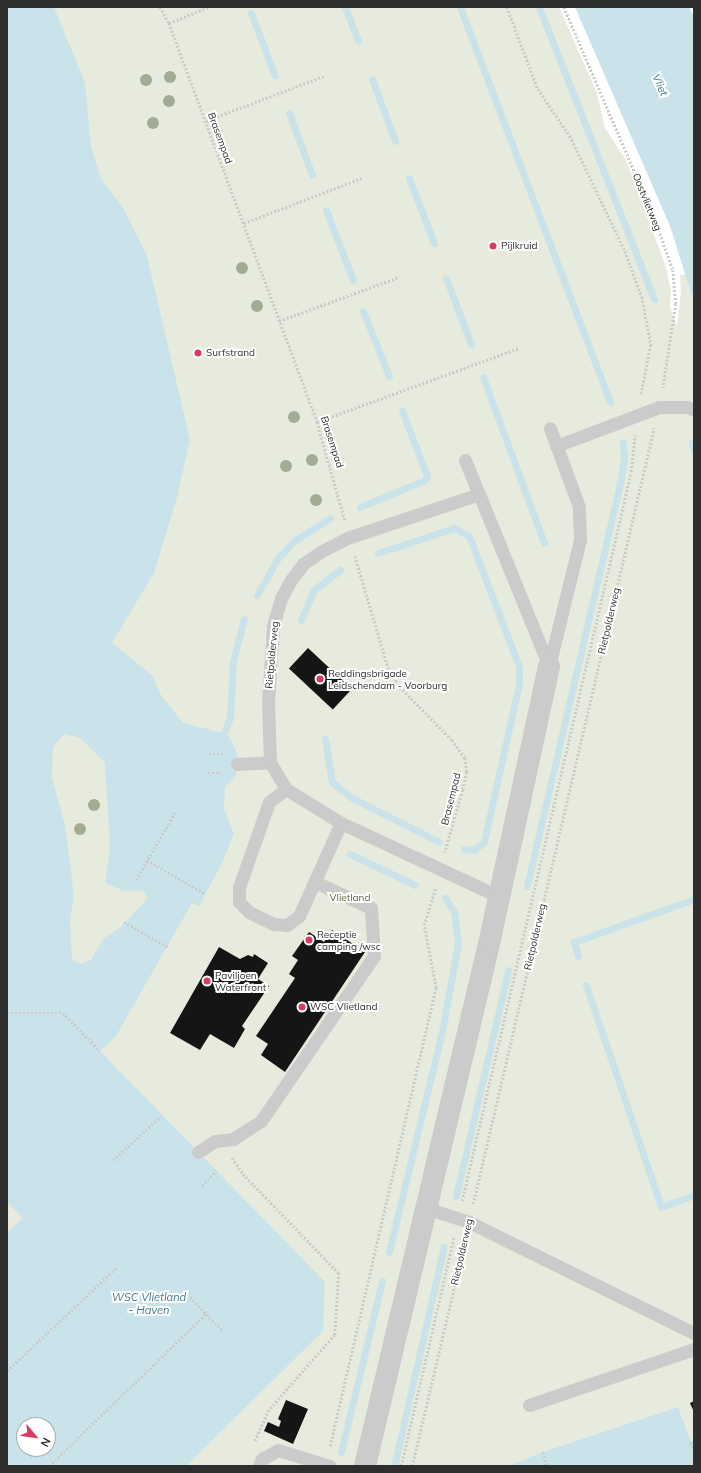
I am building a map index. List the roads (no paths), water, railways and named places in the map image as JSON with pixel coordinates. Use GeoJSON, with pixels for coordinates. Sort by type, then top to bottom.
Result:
{"type":"FeatureCollection","features":[{"type":"Feature","properties":{"kind":"street"},"geometry":{"type":"LineString","coordinates":[[365,1466],[500,897],[549,666]]}},
{"type":"Feature","properties":{"kind":"lane"},"geometry":{"type":"LineString","coordinates":[[556,446],[659,407],[687,407],[694,410]]}},
{"type":"Feature","properties":{"kind":"lane"},"geometry":{"type":"LineString","coordinates":[[549,666],[580,540],[579,507],[550,428]]}},
{"type":"Feature","properties":{"kind":"lane"},"geometry":{"type":"LineString","coordinates":[[465,460],[549,666]]}},
{"type":"Feature","properties":{"kind":"lane","name":"Rietpolderweg"},"geometry":{"type":"LineString","coordinates":[[479,494],[350,537],[320,552],[303,564],[281,598],[273,626],[268,702],[270,762],[286,789],[341,823],[500,897]]}},
{"type":"Feature","properties":{"kind":"lane"},"geometry":{"type":"LineString","coordinates":[[236,764],[270,762]]}},
{"type":"Feature","properties":{"kind":"lane"},"geometry":{"type":"LineString","coordinates":[[286,789],[269,802],[239,887],[239,902],[249,912],[274,924],[287,925],[299,916],[341,823]]}},
{"type":"Feature","properties":{"kind":"lane"},"geometry":{"type":"LineString","coordinates":[[198,1152],[215,1141],[233,1139],[261,1120],[374,956],[371,908],[315,882]]}},
{"type":"Feature","properties":{"kind":"lane"},"geometry":{"type":"LineString","coordinates":[[426,1208],[469,1222],[694,1333]]}},
{"type":"Feature","properties":{"kind":"lane"},"geometry":{"type":"LineString","coordinates":[[529,1405],[694,1349]]}},
{"type":"Feature","properties":{"kind":"lane"},"geometry":{"type":"LineString","coordinates":[[261,1463],[278,1450],[328,1465]]}},
{"type":"Feature","properties":{"kind":"water","name":"WSC Vlietland - Haven"},"geometry":{"type":"Polygon","coordinates":[[[7,7],[54,7],[85,83],[91,146],[101,179],[122,206],[147,256],[190,440],[177,498],[154,573],[112,643],[152,675],[161,695],[183,723],[224,733],[229,736],[237,753],[236,776],[225,787],[224,809],[234,834],[221,865],[199,906],[192,903],[116,1036],[100,1051],[325,1282],[323,1331],[186,1466],[7,1466],[7,1233],[23,1218],[7,1202],[7,7]],[[64,734],[53,747],[52,777],[65,826],[74,895],[70,923],[72,959],[80,964],[91,960],[104,938],[121,927],[148,898],[142,890],[124,891],[105,883],[110,849],[105,763],[80,738],[64,734]]]}},
{"type":"Feature","properties":{"kind":"water","name":"Vliet"},"geometry":{"type":"Polygon","coordinates":[[[575,7],[689,7],[694,17],[694,302],[670,226],[575,7]]]}},
{"type":"Feature","properties":{"kind":"water"},"geometry":{"type":"Polygon","coordinates":[[[678,1407],[691,1442],[694,1441],[694,1466],[508,1466],[543,1452],[678,1407]]]}},
{"type":"Feature","properties":{"kind":"waterway"},"geometry":{"type":"LineString","coordinates":[[345,7],[358,41]]}},
{"type":"Feature","properties":{"kind":"waterway"},"geometry":{"type":"LineString","coordinates":[[460,7],[610,402]]}},
{"type":"Feature","properties":{"kind":"waterway"},"geometry":{"type":"LineString","coordinates":[[539,7],[654,299]]}},
{"type":"Feature","properties":{"kind":"waterway"},"geometry":{"type":"LineString","coordinates":[[251,13],[275,76]]}},
{"type":"Feature","properties":{"kind":"waterway"},"geometry":{"type":"LineString","coordinates":[[372,79],[395,141]]}},
{"type":"Feature","properties":{"kind":"waterway"},"geometry":{"type":"LineString","coordinates":[[289,113],[312,175]]}},
{"type":"Feature","properties":{"kind":"waterway"},"geometry":{"type":"LineString","coordinates":[[409,178],[434,243]]}},
{"type":"Feature","properties":{"kind":"waterway"},"geometry":{"type":"LineString","coordinates":[[326,210],[353,280]]}},
{"type":"Feature","properties":{"kind":"waterway"},"geometry":{"type":"LineString","coordinates":[[446,278],[471,344]]}},
{"type":"Feature","properties":{"kind":"waterway"},"geometry":{"type":"LineString","coordinates":[[363,311],[389,376]]}},
{"type":"Feature","properties":{"kind":"waterway"},"geometry":{"type":"LineString","coordinates":[[483,377],[544,543]]}},
{"type":"Feature","properties":{"kind":"waterway"},"geometry":{"type":"LineString","coordinates":[[360,507],[423,481],[427,476],[402,411]]}},
{"type":"Feature","properties":{"kind":"waterway"},"geometry":{"type":"LineString","coordinates":[[692,442],[694,450]]}},
{"type":"Feature","properties":{"kind":"waterway"},"geometry":{"type":"LineString","coordinates":[[527,886],[620,484],[624,459],[623,443]]}},
{"type":"Feature","properties":{"kind":"waterway"},"geometry":{"type":"LineString","coordinates":[[257,595],[278,558],[294,541],[330,518]]}},
{"type":"Feature","properties":{"kind":"waterway"},"geometry":{"type":"LineString","coordinates":[[378,553],[454,528],[469,536],[519,666],[519,684],[484,842],[474,850],[464,849]]}},
{"type":"Feature","properties":{"kind":"waterway"},"geometry":{"type":"LineString","coordinates":[[301,620],[314,590],[340,570]]}},
{"type":"Feature","properties":{"kind":"waterway"},"geometry":{"type":"LineString","coordinates":[[224,733],[230,717],[233,662],[244,619]]}},
{"type":"Feature","properties":{"kind":"waterway"},"geometry":{"type":"LineString","coordinates":[[325,739],[332,782],[352,798],[439,842]]}},
{"type":"Feature","properties":{"kind":"waterway"},"geometry":{"type":"LineString","coordinates":[[350,854],[415,885]]}},
{"type":"Feature","properties":{"kind":"waterway"},"geometry":{"type":"LineString","coordinates":[[389,1252],[442,1032],[458,943],[454,912],[445,898]]}},
{"type":"Feature","properties":{"kind":"waterway"},"geometry":{"type":"LineString","coordinates":[[578,956],[574,942],[694,899]]}},
{"type":"Feature","properties":{"kind":"waterway"},"geometry":{"type":"LineString","coordinates":[[456,1196],[508,970]]}},
{"type":"Feature","properties":{"kind":"waterway"},"geometry":{"type":"LineString","coordinates":[[586,985],[661,1207],[694,1195]]}},
{"type":"Feature","properties":{"kind":"waterway"},"geometry":{"type":"LineString","coordinates":[[395,1463],[444,1246]]}},
{"type":"Feature","properties":{"kind":"waterway"},"geometry":{"type":"LineString","coordinates":[[341,1452],[382,1281]]}},
{"type":"Feature","properties":{"kind":"place","name":"Pijlkruid"},"geometry":{"type":"Point","coordinates":[493,246]}},
{"type":"Feature","properties":{"kind":"place","name":"Surfstrand"},"geometry":{"type":"Point","coordinates":[198,353]}},
{"type":"Feature","properties":{"kind":"place","name":"Reddingsbrigade Leidschendam - Voorburg"},"geometry":{"type":"Point","coordinates":[320,679]}},
{"type":"Feature","properties":{"kind":"place","name":"Receptie camping /wsc"},"geometry":{"type":"Point","coordinates":[309,940]}},
{"type":"Feature","properties":{"kind":"place","name":"Paviljoen Waterfront"},"geometry":{"type":"Point","coordinates":[207,981]}},
{"type":"Feature","properties":{"kind":"place","name":"WSC Vlietland"},"geometry":{"type":"Point","coordinates":[302,1007]}},
{"type":"Feature","properties":{"kind":"park label","name":"Vlietland"},"geometry":{"type":"Point","coordinates":[350,898]}}]}
